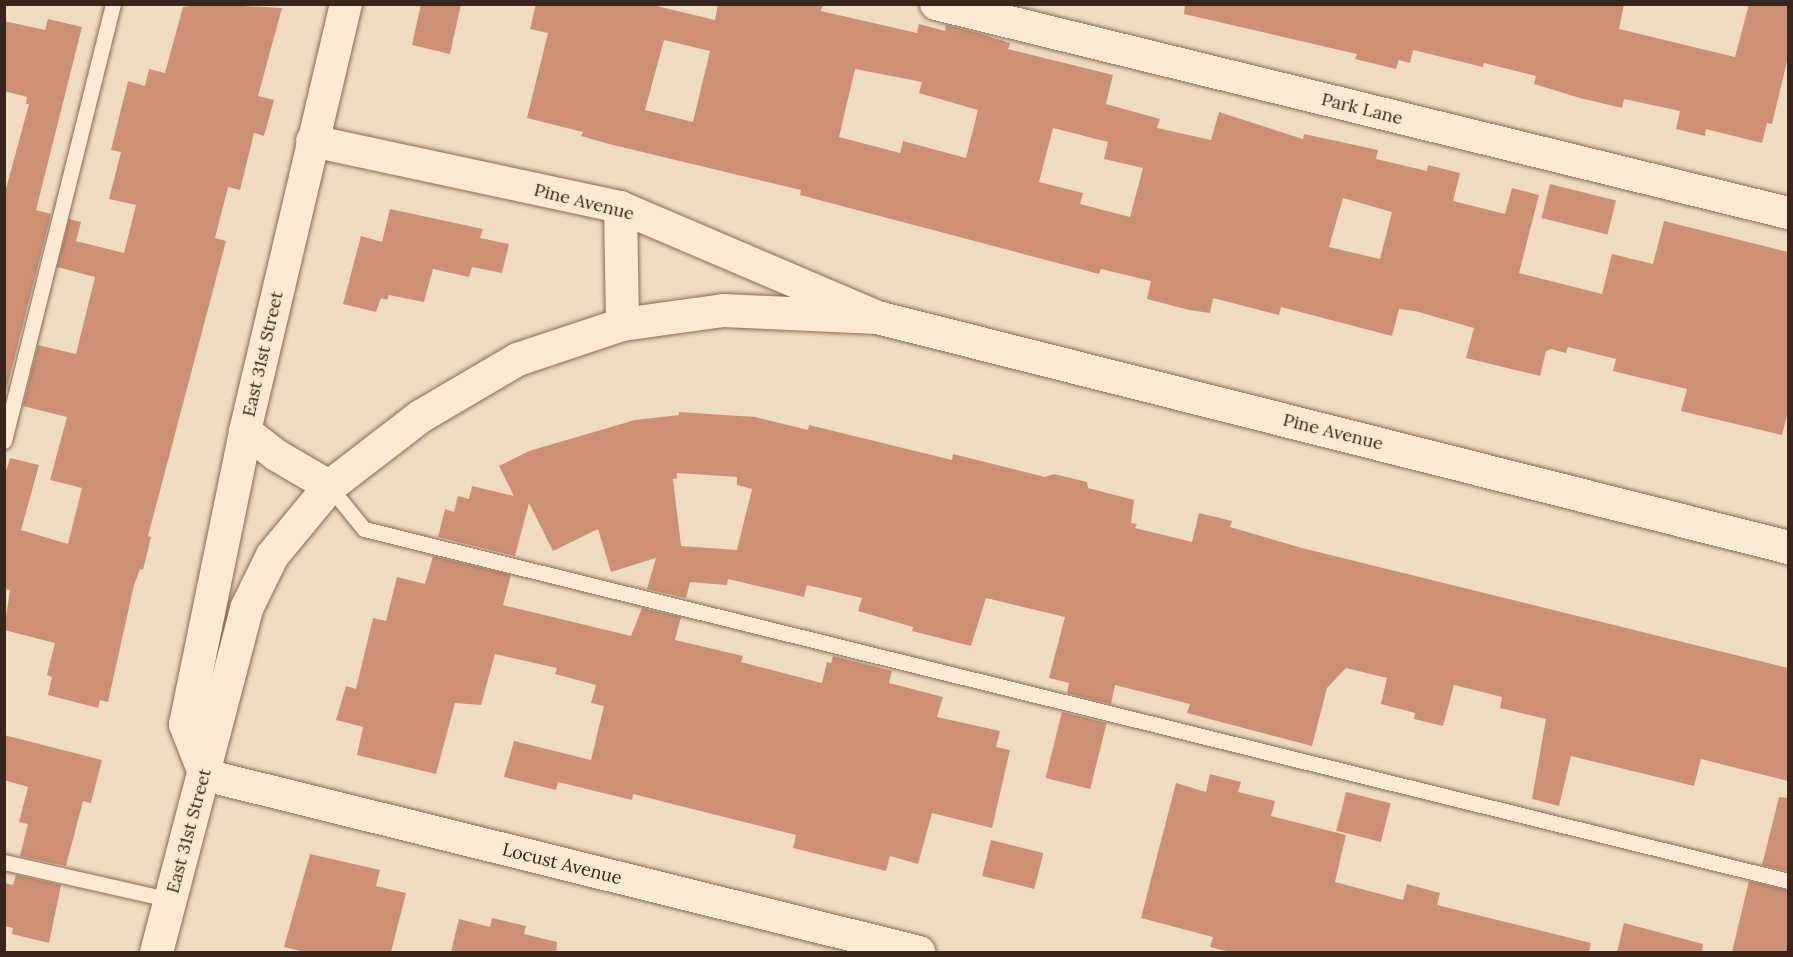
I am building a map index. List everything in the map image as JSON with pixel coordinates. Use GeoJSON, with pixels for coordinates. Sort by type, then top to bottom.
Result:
{"type":"FeatureCollection","features":[{"type":"Feature","properties":{"kind":"street","name":"East 31st Street"},"geometry":{"type":"LineString","coordinates":[[156,952],[205,775],[246,608],[272,555],[329,486],[276,455],[245,431],[346,4]]}},
{"type":"Feature","properties":{"kind":"street","name":"Park Lane"},"geometry":{"type":"LineString","coordinates":[[936,4],[1788,213]]}},
{"type":"Feature","properties":{"kind":"street","name":"Pine Avenue"},"geometry":{"type":"LineString","coordinates":[[312,141],[620,207],[877,317],[1788,547]]}},
{"type":"Feature","properties":{"kind":"street"},"geometry":{"type":"LineString","coordinates":[[620,207],[622,324]]}},
{"type":"Feature","properties":{"kind":"street","name":"Pine Avenue"},"geometry":{"type":"LineString","coordinates":[[329,486],[420,416],[517,359],[622,324],[723,310],[877,317]]}},
{"type":"Feature","properties":{"kind":"street"},"geometry":{"type":"LineString","coordinates":[[205,775],[185,724],[245,431]]}},
{"type":"Feature","properties":{"kind":"street","name":"Locust Avenue"},"geometry":{"type":"LineString","coordinates":[[205,775],[919,952]]}},
{"type":"Feature","properties":{"kind":"lane"},"geometry":{"type":"LineString","coordinates":[[4,441],[113,4]]}},
{"type":"Feature","properties":{"kind":"lane"},"geometry":{"type":"LineString","coordinates":[[329,486],[364,529],[1788,881]]}},
{"type":"Feature","properties":{"kind":"lane"},"geometry":{"type":"LineString","coordinates":[[4,862],[171,900]]}},
{"type":"Feature","properties":{"kind":"building"},"geometry":{"type":"Polygon","coordinates":[[[205,4],[282,8],[258,96],[274,100],[264,136],[254,133],[240,190],[228,187],[215,238],[226,241],[148,536],[151,537],[143,570],[140,569],[134,585],[108,702],[100,700],[98,708],[48,695],[52,677],[47,675],[55,643],[4,630],[10,590],[4,589],[4,478],[10,458],[39,465],[21,530],[68,544],[82,488],[50,480],[67,417],[23,406],[38,345],[76,354],[95,277],[57,267],[69,219],[81,222],[76,241],[124,253],[136,205],[109,199],[121,152],[111,150],[128,81],[145,86],[149,69],[165,73],[183,7],[205,4]]]}},
{"type":"Feature","properties":{"kind":"building"},"geometry":{"type":"Polygon","coordinates":[[[421,4],[461,4],[450,54],[412,45],[421,4]]]}},
{"type":"Feature","properties":{"kind":"building"},"geometry":{"type":"Polygon","coordinates":[[[536,4],[648,4],[715,20],[718,4],[823,4],[821,11],[917,33],[919,24],[945,31],[946,25],[1010,43],[1008,49],[1113,75],[1106,104],[1160,119],[1157,128],[1211,140],[1219,112],[1303,139],[1304,134],[1378,150],[1376,159],[1427,171],[1428,165],[1460,173],[1453,201],[1505,214],[1512,188],[1539,195],[1519,273],[1602,294],[1612,254],[1653,264],[1664,221],[1788,252],[1788,411],[1782,435],[1681,411],[1687,389],[1613,371],[1616,359],[1568,347],[1566,353],[1551,349],[1546,351],[1540,376],[1466,358],[1474,328],[1415,311],[1399,309],[1392,336],[1281,307],[1279,315],[1213,298],[1210,313],[1189,310],[1147,299],[1151,281],[1101,269],[1099,274],[800,195],[801,190],[581,136],[583,132],[527,118],[548,33],[530,29],[536,4]],[[664,40],[645,110],[693,122],[710,51],[664,40]],[[855,69],[839,137],[900,153],[903,141],[966,158],[978,110],[919,93],[922,82],[855,69]],[[1053,128],[1039,182],[1083,193],[1080,204],[1130,217],[1143,168],[1104,159],[1108,142],[1053,128]],[[1343,198],[1329,247],[1380,259],[1392,212],[1343,198]]]}},
{"type":"Feature","properties":{"kind":"building"},"geometry":{"type":"Polygon","coordinates":[[[1185,4],[1624,4],[1619,29],[1735,57],[1749,4],[1788,4],[1788,57],[1772,124],[1767,123],[1762,143],[1706,129],[1705,136],[1676,129],[1680,111],[1624,99],[1622,108],[1580,98],[1534,84],[1536,76],[1484,63],[1483,67],[1413,50],[1410,63],[1399,60],[1396,69],[1355,59],[1357,54],[1184,14],[1185,4]]]}},
{"type":"Feature","properties":{"kind":"building"},"geometry":{"type":"Polygon","coordinates":[[[48,19],[82,27],[36,210],[51,214],[4,399],[4,196],[29,104],[26,104],[27,97],[4,91],[4,21],[45,30],[48,19]]]}},
{"type":"Feature","properties":{"kind":"building"},"geometry":{"type":"Polygon","coordinates":[[[1550,184],[1616,200],[1608,234],[1542,218],[1550,184]]]}},
{"type":"Feature","properties":{"kind":"building"},"geometry":{"type":"Polygon","coordinates":[[[390,209],[483,229],[480,238],[509,244],[502,273],[472,267],[469,277],[433,269],[424,302],[389,295],[387,300],[381,298],[376,312],[343,304],[361,236],[382,242],[390,209]]]}},
{"type":"Feature","properties":{"kind":"building"},"geometry":{"type":"Polygon","coordinates":[[[679,412],[755,417],[808,430],[809,425],[952,460],[953,454],[1045,477],[1054,474],[1087,482],[1088,488],[1134,500],[1131,523],[1137,524],[1135,528],[1192,542],[1199,513],[1232,521],[1230,527],[1302,548],[1788,668],[1788,781],[1701,759],[1694,786],[1571,756],[1559,806],[1532,799],[1546,719],[1500,708],[1502,697],[1454,685],[1443,726],[1414,719],[1415,713],[1381,704],[1387,678],[1346,668],[1327,688],[1312,746],[1187,713],[1190,704],[1115,685],[1111,704],[1067,693],[1069,683],[1049,678],[1065,617],[986,598],[971,646],[912,631],[913,627],[858,611],[862,598],[807,585],[804,597],[728,579],[727,585],[690,582],[686,598],[647,589],[656,558],[611,572],[598,529],[553,551],[529,503],[515,556],[438,537],[445,509],[454,512],[458,496],[469,499],[472,486],[514,496],[499,466],[529,451],[635,420],[679,415],[679,412]],[[677,473],[677,478],[673,479],[681,546],[737,550],[752,489],[737,485],[737,477],[677,473]]]}},
{"type":"Feature","properties":{"kind":"building"},"geometry":{"type":"Polygon","coordinates":[[[433,556],[511,575],[503,605],[631,636],[642,608],[681,617],[675,640],[743,656],[741,662],[822,683],[827,662],[831,663],[833,656],[892,671],[889,683],[943,697],[937,717],[1000,731],[996,747],[1010,750],[992,828],[932,813],[918,864],[890,856],[886,871],[793,848],[796,835],[633,794],[632,800],[558,782],[556,790],[504,777],[514,741],[591,760],[604,706],[591,703],[596,685],[555,674],[557,668],[495,654],[481,705],[455,703],[436,774],[357,755],[363,727],[336,720],[346,686],[356,689],[373,618],[386,621],[397,577],[425,584],[433,556]]]}},
{"type":"Feature","properties":{"kind":"building"},"geometry":{"type":"Polygon","coordinates":[[[1062,712],[1107,723],[1090,789],[1046,778],[1062,712]]]}},
{"type":"Feature","properties":{"kind":"building"},"geometry":{"type":"Polygon","coordinates":[[[4,735],[102,760],[91,803],[83,801],[66,866],[20,856],[28,824],[19,822],[28,787],[4,780],[4,735]]]}},
{"type":"Feature","properties":{"kind":"building"},"geometry":{"type":"Polygon","coordinates":[[[1210,774],[1241,782],[1238,792],[1275,801],[1271,816],[1346,835],[1335,882],[1403,900],[1407,884],[1440,893],[1437,905],[1591,943],[1589,952],[1230,952],[1210,947],[1213,937],[1141,918],[1176,783],[1206,792],[1210,774]]]}},
{"type":"Feature","properties":{"kind":"building"},"geometry":{"type":"Polygon","coordinates":[[[1346,792],[1391,803],[1381,842],[1336,831],[1346,792]]]}},
{"type":"Feature","properties":{"kind":"building"},"geometry":{"type":"Polygon","coordinates":[[[1779,797],[1788,798],[1788,871],[1762,865],[1779,797]]]}},
{"type":"Feature","properties":{"kind":"building"},"geometry":{"type":"Polygon","coordinates":[[[991,840],[1043,853],[1034,889],[982,876],[991,840]]]}},
{"type":"Feature","properties":{"kind":"building"},"geometry":{"type":"Polygon","coordinates":[[[310,854],[380,870],[376,886],[406,893],[391,952],[305,952],[284,947],[310,854]]]}},
{"type":"Feature","properties":{"kind":"building"},"geometry":{"type":"Polygon","coordinates":[[[16,875],[61,885],[49,943],[12,934],[13,928],[4,926],[4,883],[13,885],[16,875]]]}},
{"type":"Feature","properties":{"kind":"building"},"geometry":{"type":"Polygon","coordinates":[[[1749,881],[1788,890],[1788,952],[1732,952],[1749,881]]]}},
{"type":"Feature","properties":{"kind":"building"},"geometry":{"type":"Polygon","coordinates":[[[492,918],[526,926],[524,934],[557,942],[556,952],[451,952],[459,919],[490,927],[492,918]]]}},
{"type":"Feature","properties":{"kind":"building"},"geometry":{"type":"Polygon","coordinates":[[[1624,923],[1703,944],[1702,952],[1617,952],[1624,923]]]}}]}
